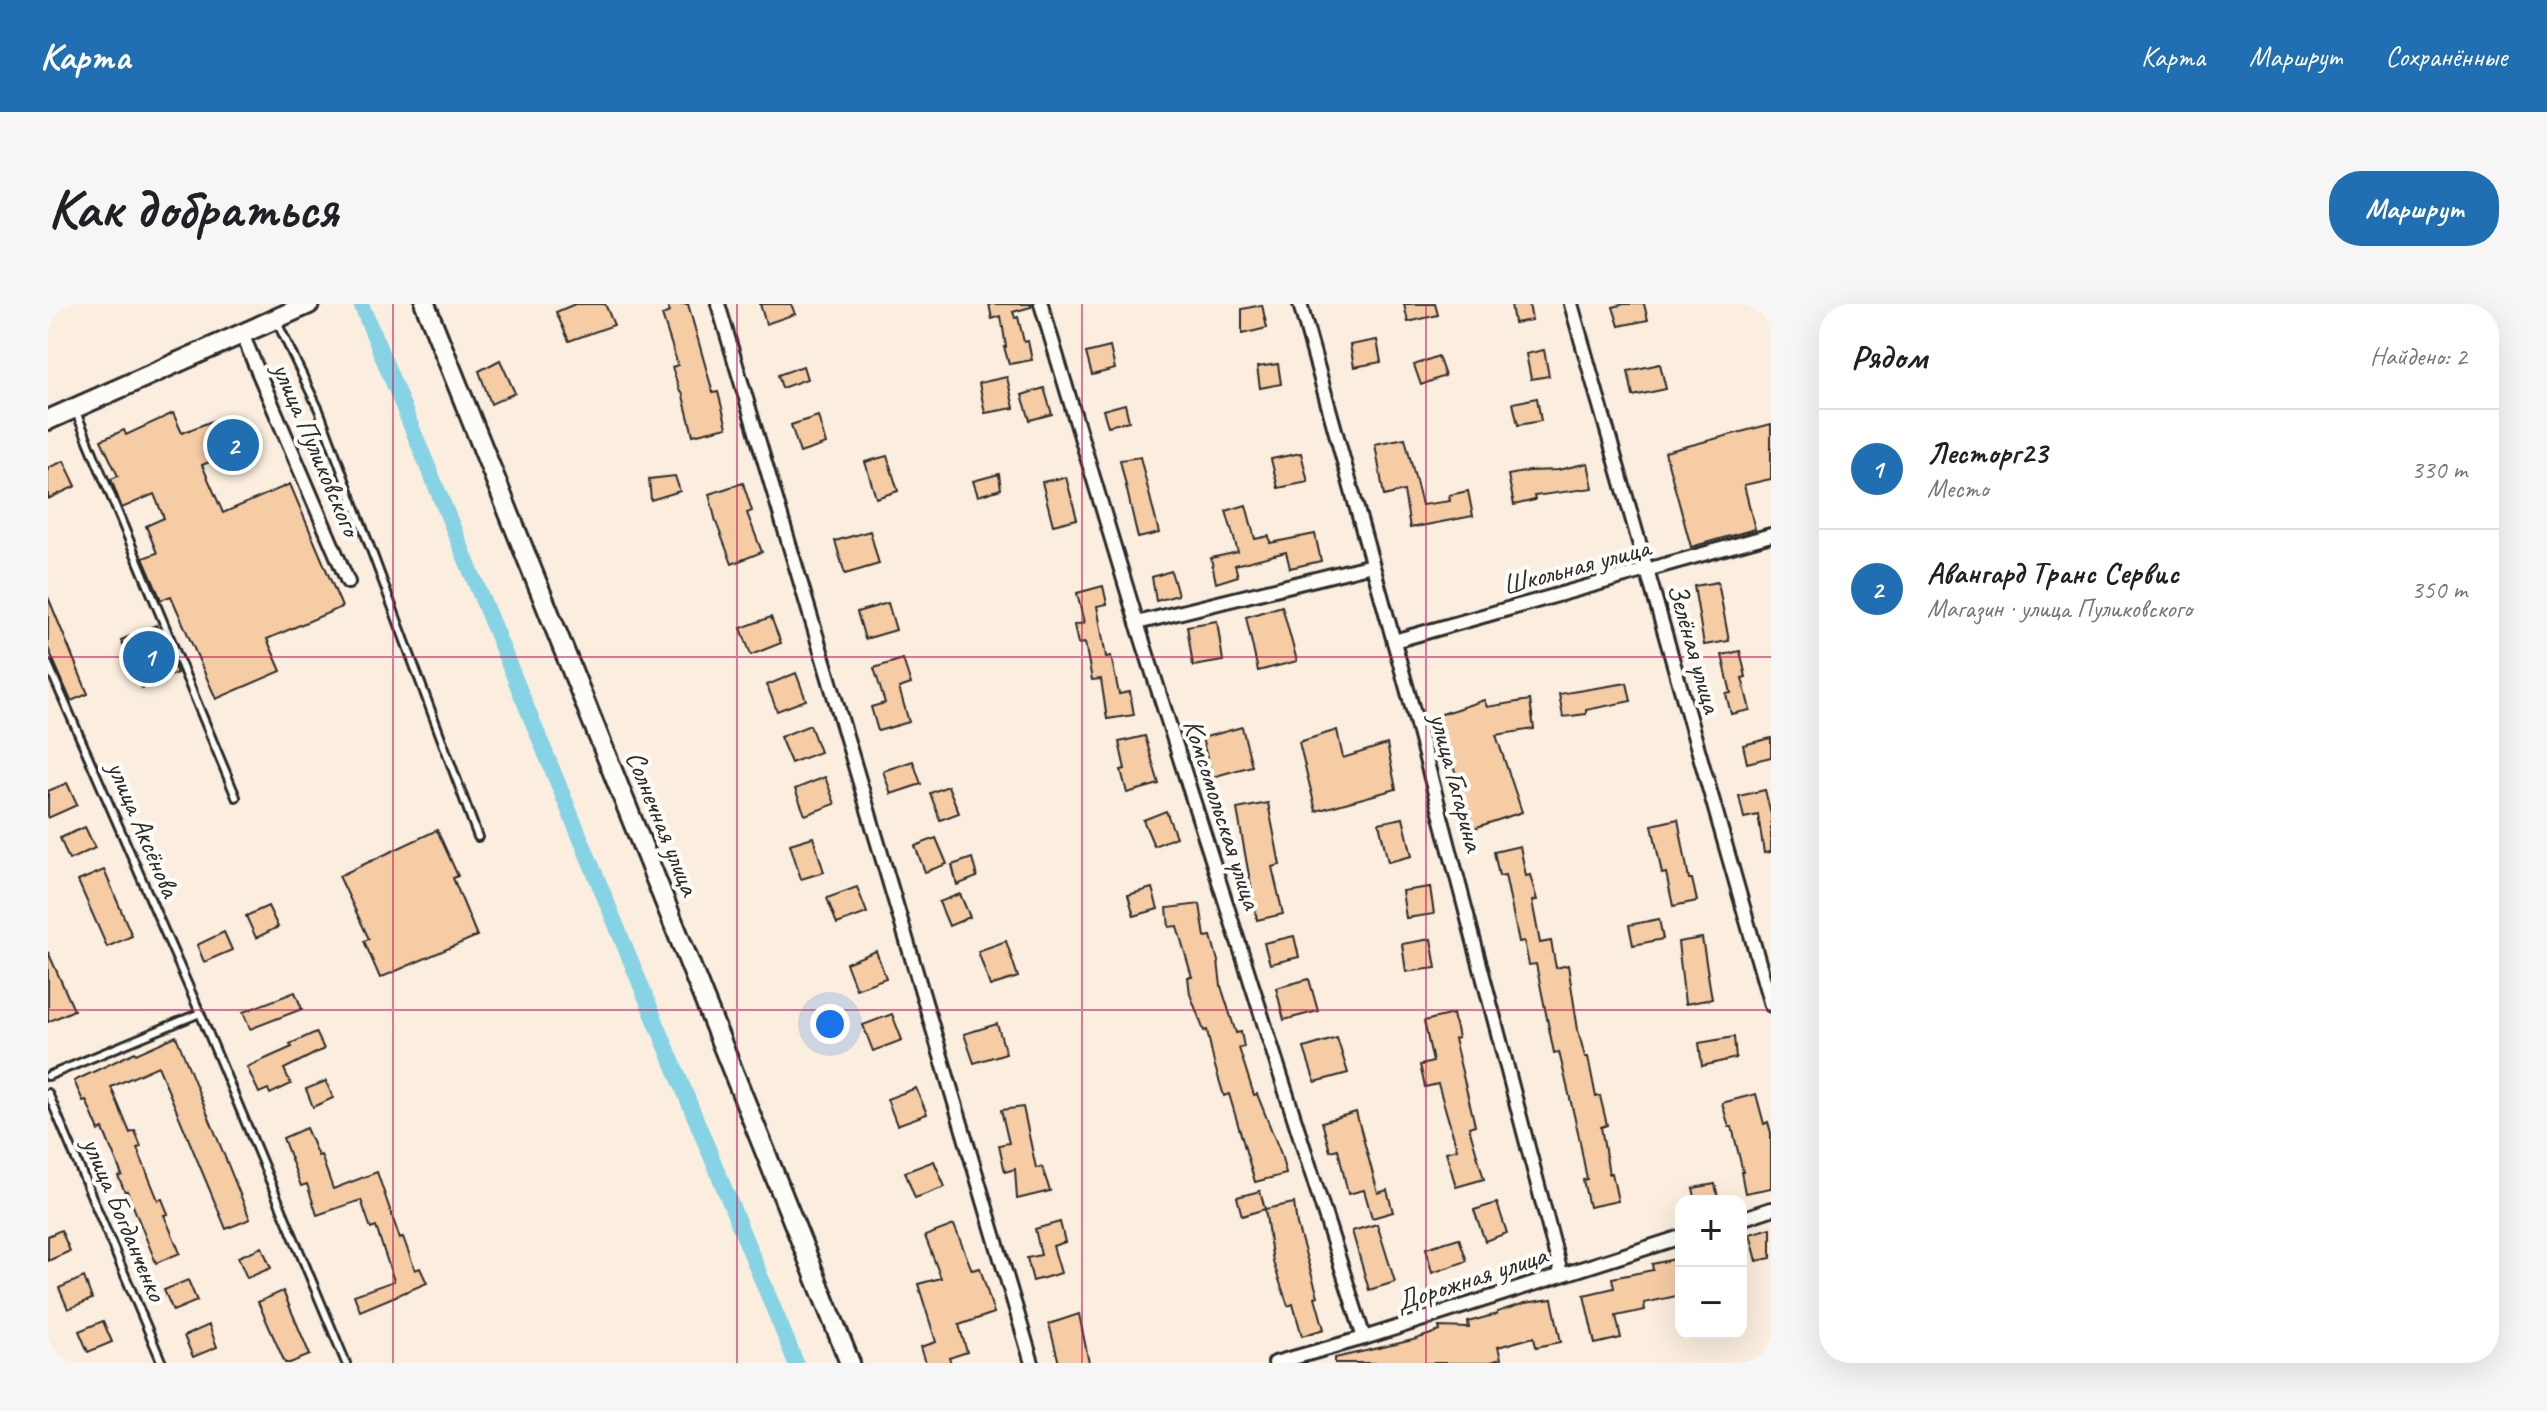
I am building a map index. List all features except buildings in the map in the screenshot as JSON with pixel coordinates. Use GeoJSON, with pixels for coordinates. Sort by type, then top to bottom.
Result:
{"type":"FeatureCollection","features":[{"type":"Feature","properties":{"kind":"main road"},"geometry":{"type":"LineString","coordinates":[[48,420],[308,304]]}},
{"type":"Feature","properties":{"kind":"main road","name":"Солнечная улица"},"geometry":{"type":"LineString","coordinates":[[425,304],[850,1363]]}},
{"type":"Feature","properties":{"kind":"street"},"geometry":{"type":"LineString","coordinates":[[718,304],[1032,1363]]}},
{"type":"Feature","properties":{"kind":"street","name":"Комсомольская улица"},"geometry":{"type":"LineString","coordinates":[[1041,304],[1137,623],[1364,1338]]}},
{"type":"Feature","properties":{"kind":"street","name":"улица Гагарина"},"geometry":{"type":"LineString","coordinates":[[1300,304],[1394,641],[1561,1273]]}},
{"type":"Feature","properties":{"kind":"street","name":"Зелёная улица"},"geometry":{"type":"LineString","coordinates":[[1571,304],[1771,1005]]}},
{"type":"Feature","properties":{"kind":"street","name":"улица Пуликовского"},"geometry":{"type":"LineString","coordinates":[[242,334],[348,582]]}},
{"type":"Feature","properties":{"kind":"street","name":"Школьная улица"},"geometry":{"type":"LineString","coordinates":[[1394,641],[1771,535]]}},
{"type":"Feature","properties":{"kind":"street"},"geometry":{"type":"LineString","coordinates":[[1137,623],[1372,565]]}},
{"type":"Feature","properties":{"kind":"street"},"geometry":{"type":"LineString","coordinates":[[1747,1217],[1771,1209]]}},
{"type":"Feature","properties":{"kind":"street","name":"Дорожная улица"},"geometry":{"type":"LineString","coordinates":[[1275,1363],[1364,1338],[1675,1239]]}},
{"type":"Feature","properties":{"kind":"lane"},"geometry":{"type":"LineString","coordinates":[[276,319],[335,453],[478,837]]}},
{"type":"Feature","properties":{"kind":"lane"},"geometry":{"type":"LineString","coordinates":[[74,409],[236,797]]}},
{"type":"Feature","properties":{"kind":"lane","name":"улица Аксёнова"},"geometry":{"type":"LineString","coordinates":[[48,664],[200,1013],[346,1363]]}},
{"type":"Feature","properties":{"kind":"lane"},"geometry":{"type":"LineString","coordinates":[[48,1076],[200,1013]]}},
{"type":"Feature","properties":{"kind":"lane","name":"улица Богданченко"},"geometry":{"type":"LineString","coordinates":[[48,1093],[162,1363]]}},
{"type":"Feature","properties":{"kind":"waterway"},"geometry":{"type":"LineString","coordinates":[[361,304],[796,1363]]}},
{"type":"Feature","properties":{"kind":"place","name":"Авангард Транс Сервис"},"geometry":{"type":"Point","coordinates":[233,445]}},
{"type":"Feature","properties":{"kind":"place","name":"Лесторг23"},"geometry":{"type":"Point","coordinates":[149,657]}}]}
